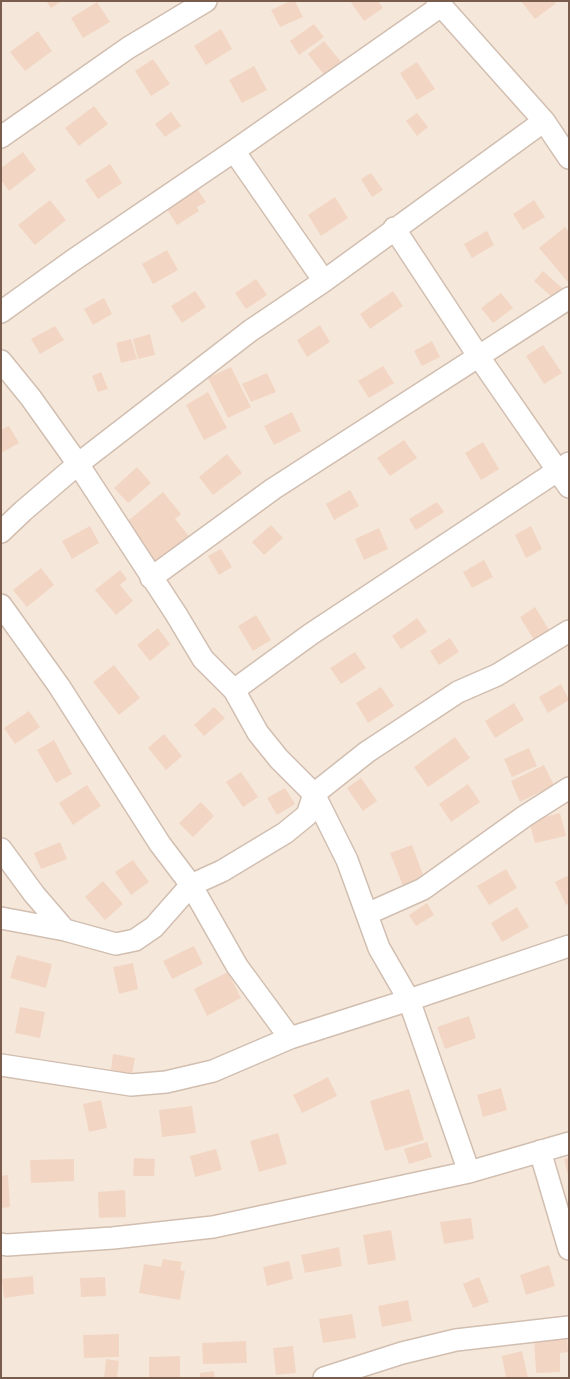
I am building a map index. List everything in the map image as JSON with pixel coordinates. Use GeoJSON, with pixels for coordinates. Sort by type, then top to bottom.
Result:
{"type":"FeatureCollection","features":[{"type":"Feature","properties":{"kind":"street"},"geometry":{"type":"LineString","coordinates":[[1,137],[128,48],[206,1]]}},
{"type":"Feature","properties":{"kind":"street"},"geometry":{"type":"LineString","coordinates":[[1,312],[72,261],[234,151],[439,4],[555,127],[569,158]]}},
{"type":"Feature","properties":{"kind":"street"},"geometry":{"type":"LineString","coordinates":[[1,532],[78,464],[250,331],[324,281],[394,228],[555,127]]}},
{"type":"Feature","properties":{"kind":"street"},"geometry":{"type":"LineString","coordinates":[[234,151],[324,281]]}},
{"type":"Feature","properties":{"kind":"street"},"geometry":{"type":"LineString","coordinates":[[234,690],[311,634],[565,473],[479,356],[394,228]]}},
{"type":"Feature","properties":{"kind":"street"},"geometry":{"type":"LineString","coordinates":[[151,578],[273,489],[569,298]]}},
{"type":"Feature","properties":{"kind":"street"},"geometry":{"type":"LineString","coordinates":[[1,361],[31,398],[78,464],[176,614],[203,659],[234,690],[263,740],[278,759],[314,794],[347,860],[379,948],[410,1000],[468,1172]]}},
{"type":"Feature","properties":{"kind":"street"},"geometry":{"type":"LineString","coordinates":[[1,605],[59,686],[160,844],[191,885],[237,966],[290,1038]]}},
{"type":"Feature","properties":{"kind":"street"},"geometry":{"type":"LineString","coordinates":[[1,918],[65,930],[116,944],[136,940],[154,927],[191,885],[222,871],[285,832],[307,814],[314,794],[367,752],[458,692],[497,675],[569,631]]}},
{"type":"Feature","properties":{"kind":"street"},"geometry":{"type":"LineString","coordinates":[[367,914],[422,889],[525,816],[569,788]]}},
{"type":"Feature","properties":{"kind":"street"},"geometry":{"type":"LineString","coordinates":[[1,849],[34,894],[65,930]]}},
{"type":"Feature","properties":{"kind":"street"},"geometry":{"type":"LineString","coordinates":[[1,1066],[131,1085],[166,1082],[213,1071],[290,1038],[569,946]]}},
{"type":"Feature","properties":{"kind":"street"},"geometry":{"type":"LineString","coordinates":[[1,1244],[113,1238],[213,1226],[468,1172],[569,1143]]}},
{"type":"Feature","properties":{"kind":"street"},"geometry":{"type":"LineString","coordinates":[[540,1151],[569,1249]]}},
{"type":"Feature","properties":{"kind":"street"},"geometry":{"type":"LineString","coordinates":[[324,1378],[402,1352],[456,1340],[569,1327]]}},
{"type":"Feature","properties":{"kind":"shaded area"},"geometry":{"type":"Polygon","coordinates":[[[1,1],[569,1],[569,1378],[1,1378],[1,1]]]}},
{"type":"Feature","properties":{"kind":"building"},"geometry":{"type":"Polygon","coordinates":[[[46,1],[62,1],[51,8],[46,1]]]}},
{"type":"Feature","properties":{"kind":"building"},"geometry":{"type":"Polygon","coordinates":[[[290,1],[295,1],[303,17],[280,27],[271,10],[290,1]]]}},
{"type":"Feature","properties":{"kind":"building"},"geometry":{"type":"Polygon","coordinates":[[[350,1],[378,1],[383,8],[364,21],[350,1]]]}},
{"type":"Feature","properties":{"kind":"building"},"geometry":{"type":"Polygon","coordinates":[[[521,1],[555,1],[556,3],[535,19],[521,1]]]}},
{"type":"Feature","properties":{"kind":"building"},"geometry":{"type":"Polygon","coordinates":[[[97,2],[110,22],[83,38],[71,18],[97,2]]]}},
{"type":"Feature","properties":{"kind":"building"},"geometry":{"type":"Polygon","coordinates":[[[314,24],[324,37],[299,55],[290,41],[314,24]]]}},
{"type":"Feature","properties":{"kind":"building"},"geometry":{"type":"Polygon","coordinates":[[[221,29],[232,49],[206,65],[194,46],[221,29]]]}},
{"type":"Feature","properties":{"kind":"building"},"geometry":{"type":"Polygon","coordinates":[[[38,31],[52,51],[25,71],[10,52],[38,31]]]}},
{"type":"Feature","properties":{"kind":"building"},"geometry":{"type":"Polygon","coordinates":[[[324,41],[342,63],[325,76],[308,54],[324,41]]]}},
{"type":"Feature","properties":{"kind":"building"},"geometry":{"type":"Polygon","coordinates":[[[153,59],[170,84],[151,96],[135,71],[153,59]]]}},
{"type":"Feature","properties":{"kind":"building"},"geometry":{"type":"Polygon","coordinates":[[[417,62],[435,89],[417,100],[400,73],[417,62]]]}},
{"type":"Feature","properties":{"kind":"building"},"geometry":{"type":"Polygon","coordinates":[[[254,66],[267,90],[242,103],[229,80],[254,66]]]}},
{"type":"Feature","properties":{"kind":"building"},"geometry":{"type":"Polygon","coordinates":[[[94,106],[108,124],[79,146],[65,128],[94,106]]]}},
{"type":"Feature","properties":{"kind":"building"},"geometry":{"type":"Polygon","coordinates":[[[171,112],[181,126],[165,137],[155,124],[171,112]]]}},
{"type":"Feature","properties":{"kind":"building"},"geometry":{"type":"Polygon","coordinates":[[[417,113],[428,127],[417,136],[406,121],[417,113]]]}},
{"type":"Feature","properties":{"kind":"building"},"geometry":{"type":"Polygon","coordinates":[[[23,152],[36,170],[9,191],[1,180],[1,168],[23,152]]]}},
{"type":"Feature","properties":{"kind":"building"},"geometry":{"type":"Polygon","coordinates":[[[110,164],[122,183],[98,199],[85,180],[110,164]]]}},
{"type":"Feature","properties":{"kind":"building"},"geometry":{"type":"Polygon","coordinates":[[[371,173],[383,190],[372,197],[361,179],[371,173]]]}},
{"type":"Feature","properties":{"kind":"building"},"geometry":{"type":"Polygon","coordinates":[[[196,187],[206,202],[197,207],[199,211],[177,225],[165,206],[196,187]]]}},
{"type":"Feature","properties":{"kind":"building"},"geometry":{"type":"Polygon","coordinates":[[[335,197],[348,218],[321,236],[308,215],[335,197]]]}},
{"type":"Feature","properties":{"kind":"building"},"geometry":{"type":"Polygon","coordinates":[[[50,200],[66,220],[35,245],[18,225],[50,200]]]}},
{"type":"Feature","properties":{"kind":"building"},"geometry":{"type":"Polygon","coordinates":[[[534,200],[545,217],[523,230],[513,214],[534,200]]]}},
{"type":"Feature","properties":{"kind":"building"},"geometry":{"type":"Polygon","coordinates":[[[565,227],[569,232],[569,283],[539,248],[565,227]]]}},
{"type":"Feature","properties":{"kind":"building"},"geometry":{"type":"Polygon","coordinates":[[[487,231],[494,245],[472,258],[464,244],[487,231]]]}},
{"type":"Feature","properties":{"kind":"building"},"geometry":{"type":"Polygon","coordinates":[[[167,250],[178,270],[153,284],[142,264],[167,250]]]}},
{"type":"Feature","properties":{"kind":"building"},"geometry":{"type":"Polygon","coordinates":[[[543,271],[562,288],[553,298],[534,281],[543,271]]]}},
{"type":"Feature","properties":{"kind":"building"},"geometry":{"type":"Polygon","coordinates":[[[256,279],[267,295],[246,309],[235,293],[256,279]]]}},
{"type":"Feature","properties":{"kind":"building"},"geometry":{"type":"Polygon","coordinates":[[[195,291],[206,307],[182,323],[171,306],[195,291]]]}},
{"type":"Feature","properties":{"kind":"building"},"geometry":{"type":"Polygon","coordinates":[[[393,291],[403,306],[370,329],[360,314],[393,291]]]}},
{"type":"Feature","properties":{"kind":"building"},"geometry":{"type":"Polygon","coordinates":[[[501,293],[513,308],[493,323],[481,308],[501,293]]]}},
{"type":"Feature","properties":{"kind":"building"},"geometry":{"type":"Polygon","coordinates":[[[104,298],[112,314],[93,325],[84,309],[104,298]]]}},
{"type":"Feature","properties":{"kind":"building"},"geometry":{"type":"Polygon","coordinates":[[[320,325],[330,342],[307,357],[297,340],[320,325]]]}},
{"type":"Feature","properties":{"kind":"building"},"geometry":{"type":"Polygon","coordinates":[[[55,326],[64,340],[40,354],[31,339],[55,326]]]}},
{"type":"Feature","properties":{"kind":"building"},"geometry":{"type":"Polygon","coordinates":[[[150,334],[155,355],[138,359],[133,339],[150,334]]]}},
{"type":"Feature","properties":{"kind":"building"},"geometry":{"type":"Polygon","coordinates":[[[131,339],[137,359],[121,363],[116,343],[131,339]]]}},
{"type":"Feature","properties":{"kind":"building"},"geometry":{"type":"Polygon","coordinates":[[[432,341],[440,357],[422,366],[414,351],[432,341]]]}},
{"type":"Feature","properties":{"kind":"building"},"geometry":{"type":"Polygon","coordinates":[[[543,345],[562,373],[544,384],[526,356],[543,345]]]}},
{"type":"Feature","properties":{"kind":"building"},"geometry":{"type":"Polygon","coordinates":[[[383,366],[394,383],[369,398],[358,381],[383,366]]]}},
{"type":"Feature","properties":{"kind":"building"},"geometry":{"type":"Polygon","coordinates":[[[231,367],[251,407],[228,418],[208,378],[231,367]]]}},
{"type":"Feature","properties":{"kind":"building"},"geometry":{"type":"Polygon","coordinates":[[[101,372],[108,389],[98,392],[92,376],[101,372]]]}},
{"type":"Feature","properties":{"kind":"building"},"geometry":{"type":"Polygon","coordinates":[[[267,373],[276,392],[251,402],[242,384],[267,373]]]}},
{"type":"Feature","properties":{"kind":"building"},"geometry":{"type":"Polygon","coordinates":[[[208,392],[227,428],[204,440],[186,405],[208,392]]]}},
{"type":"Feature","properties":{"kind":"building"},"geometry":{"type":"Polygon","coordinates":[[[292,412],[301,431],[274,445],[264,426],[292,412]]]}},
{"type":"Feature","properties":{"kind":"building"},"geometry":{"type":"Polygon","coordinates":[[[9,426],[19,443],[1,453],[1,430],[9,426]]]}},
{"type":"Feature","properties":{"kind":"building"},"geometry":{"type":"Polygon","coordinates":[[[404,440],[417,458],[390,476],[377,458],[404,440]]]}},
{"type":"Feature","properties":{"kind":"building"},"geometry":{"type":"Polygon","coordinates":[[[483,442],[499,469],[481,480],[465,453],[483,442]]]}},
{"type":"Feature","properties":{"kind":"building"},"geometry":{"type":"Polygon","coordinates":[[[227,454],[242,473],[213,495],[199,477],[227,454]]]}},
{"type":"Feature","properties":{"kind":"building"},"geometry":{"type":"Polygon","coordinates":[[[137,467],[151,483],[128,503],[114,488],[137,467]]]}},
{"type":"Feature","properties":{"kind":"building"},"geometry":{"type":"Polygon","coordinates":[[[350,490],[359,506],[334,520],[326,504],[350,490]]]}},
{"type":"Feature","properties":{"kind":"building"},"geometry":{"type":"Polygon","coordinates":[[[163,492],[181,514],[175,519],[193,541],[159,569],[123,525],[163,492]]]}},
{"type":"Feature","properties":{"kind":"building"},"geometry":{"type":"Polygon","coordinates":[[[437,502],[444,512],[416,530],[409,519],[437,502]]]}},
{"type":"Feature","properties":{"kind":"building"},"geometry":{"type":"Polygon","coordinates":[[[271,525],[283,538],[264,555],[252,542],[271,525]]]}},
{"type":"Feature","properties":{"kind":"building"},"geometry":{"type":"Polygon","coordinates":[[[90,526],[99,543],[72,559],[62,541],[90,526]]]}},
{"type":"Feature","properties":{"kind":"building"},"geometry":{"type":"Polygon","coordinates":[[[531,526],[542,549],[526,558],[515,535],[531,526]]]}},
{"type":"Feature","properties":{"kind":"building"},"geometry":{"type":"Polygon","coordinates":[[[379,528],[388,549],[364,560],[355,539],[379,528]]]}},
{"type":"Feature","properties":{"kind":"building"},"geometry":{"type":"Polygon","coordinates":[[[221,549],[232,567],[219,575],[208,556],[221,549]]]}},
{"type":"Feature","properties":{"kind":"building"},"geometry":{"type":"Polygon","coordinates":[[[484,560],[493,577],[472,588],[463,572],[484,560]]]}},
{"type":"Feature","properties":{"kind":"building"},"geometry":{"type":"Polygon","coordinates":[[[41,568],[54,585],[27,607],[13,590],[41,568]]]}},
{"type":"Feature","properties":{"kind":"building"},"geometry":{"type":"Polygon","coordinates":[[[120,570],[127,579],[120,585],[133,601],[116,615],[95,590],[120,570]]]}},
{"type":"Feature","properties":{"kind":"building"},"geometry":{"type":"Polygon","coordinates":[[[535,607],[551,633],[536,643],[520,617],[535,607]]]}},
{"type":"Feature","properties":{"kind":"building"},"geometry":{"type":"Polygon","coordinates":[[[256,615],[271,640],[253,651],[238,626],[256,615]]]}},
{"type":"Feature","properties":{"kind":"building"},"geometry":{"type":"Polygon","coordinates":[[[417,618],[427,632],[401,649],[392,636],[417,618]]]}},
{"type":"Feature","properties":{"kind":"building"},"geometry":{"type":"Polygon","coordinates":[[[158,628],[170,644],[150,661],[137,645],[158,628]]]}},
{"type":"Feature","properties":{"kind":"building"},"geometry":{"type":"Polygon","coordinates":[[[450,638],[459,652],[439,665],[430,651],[450,638]]]}},
{"type":"Feature","properties":{"kind":"building"},"geometry":{"type":"Polygon","coordinates":[[[355,652],[366,668],[341,684],[330,668],[355,652]]]}},
{"type":"Feature","properties":{"kind":"building"},"geometry":{"type":"Polygon","coordinates":[[[114,665],[140,698],[119,715],[93,682],[114,665]]]}},
{"type":"Feature","properties":{"kind":"building"},"geometry":{"type":"Polygon","coordinates":[[[561,684],[569,700],[548,713],[539,697],[561,684]]]}},
{"type":"Feature","properties":{"kind":"building"},"geometry":{"type":"Polygon","coordinates":[[[381,687],[394,706],[368,723],[356,703],[381,687]]]}},
{"type":"Feature","properties":{"kind":"building"},"geometry":{"type":"Polygon","coordinates":[[[514,703],[524,720],[495,738],[485,721],[514,703]]]}},
{"type":"Feature","properties":{"kind":"building"},"geometry":{"type":"Polygon","coordinates":[[[214,707],[225,718],[204,736],[194,725],[214,707]]]}},
{"type":"Feature","properties":{"kind":"building"},"geometry":{"type":"Polygon","coordinates":[[[29,711],[40,727],[15,744],[4,728],[29,711]]]}},
{"type":"Feature","properties":{"kind":"building"},"geometry":{"type":"Polygon","coordinates":[[[164,734],[182,756],[166,770],[148,748],[164,734]]]}},
{"type":"Feature","properties":{"kind":"building"},"geometry":{"type":"Polygon","coordinates":[[[455,737],[470,758],[428,787],[414,767],[455,737]]]}},
{"type":"Feature","properties":{"kind":"building"},"geometry":{"type":"Polygon","coordinates":[[[54,740],[72,774],[56,783],[37,750],[54,740]]]}},
{"type":"Feature","properties":{"kind":"building"},"geometry":{"type":"Polygon","coordinates":[[[529,748],[537,766],[512,777],[504,759],[529,748]]]}},
{"type":"Feature","properties":{"kind":"building"},"geometry":{"type":"Polygon","coordinates":[[[544,765],[554,785],[520,802],[511,781],[544,765]]]}},
{"type":"Feature","properties":{"kind":"building"},"geometry":{"type":"Polygon","coordinates":[[[241,772],[258,797],[243,807],[226,782],[241,772]]]}},
{"type":"Feature","properties":{"kind":"building"},"geometry":{"type":"Polygon","coordinates":[[[361,778],[377,801],[363,811],[347,788],[361,778]]]}},
{"type":"Feature","properties":{"kind":"building"},"geometry":{"type":"Polygon","coordinates":[[[468,784],[480,802],[451,822],[439,804],[468,784]]]}},
{"type":"Feature","properties":{"kind":"building"},"geometry":{"type":"Polygon","coordinates":[[[87,785],[101,806],[73,825],[59,803],[87,785]]]}},
{"type":"Feature","properties":{"kind":"building"},"geometry":{"type":"Polygon","coordinates":[[[285,788],[295,804],[277,815],[267,798],[285,788]]]}},
{"type":"Feature","properties":{"kind":"building"},"geometry":{"type":"Polygon","coordinates":[[[201,802],[214,816],[193,837],[179,823],[201,802]]]}},
{"type":"Feature","properties":{"kind":"building"},"geometry":{"type":"Polygon","coordinates":[[[560,813],[566,836],[535,843],[529,821],[560,813]]]}},
{"type":"Feature","properties":{"kind":"building"},"geometry":{"type":"Polygon","coordinates":[[[60,842],[67,859],[41,869],[34,853],[60,842]]]}},
{"type":"Feature","properties":{"kind":"building"},"geometry":{"type":"Polygon","coordinates":[[[412,845],[426,883],[405,891],[390,853],[412,845]]]}},
{"type":"Feature","properties":{"kind":"building"},"geometry":{"type":"Polygon","coordinates":[[[133,860],[149,882],[131,895],[115,872],[133,860]]]}},
{"type":"Feature","properties":{"kind":"building"},"geometry":{"type":"Polygon","coordinates":[[[506,869],[517,888],[489,905],[477,886],[506,869]]]}},
{"type":"Feature","properties":{"kind":"building"},"geometry":{"type":"Polygon","coordinates":[[[569,875],[569,903],[566,905],[555,882],[569,875]]]}},
{"type":"Feature","properties":{"kind":"building"},"geometry":{"type":"Polygon","coordinates":[[[103,881],[123,904],[105,920],[85,897],[103,881]]]}},
{"type":"Feature","properties":{"kind":"building"},"geometry":{"type":"Polygon","coordinates":[[[427,903],[434,915],[416,926],[409,915],[427,903]]]}},
{"type":"Feature","properties":{"kind":"building"},"geometry":{"type":"Polygon","coordinates":[[[517,907],[529,927],[502,942],[491,923],[517,907]]]}},
{"type":"Feature","properties":{"kind":"building"},"geometry":{"type":"Polygon","coordinates":[[[194,946],[203,964],[172,979],[163,961],[194,946]]]}},
{"type":"Feature","properties":{"kind":"building"},"geometry":{"type":"Polygon","coordinates":[[[17,955],[52,964],[46,988],[10,978],[17,955]]]}},
{"type":"Feature","properties":{"kind":"building"},"geometry":{"type":"Polygon","coordinates":[[[133,963],[138,989],[119,994],[113,967],[133,963]]]}},
{"type":"Feature","properties":{"kind":"building"},"geometry":{"type":"Polygon","coordinates":[[[228,972],[241,998],[207,1016],[194,989],[228,972]]]}},
{"type":"Feature","properties":{"kind":"building"},"geometry":{"type":"Polygon","coordinates":[[[20,1007],[45,1012],[40,1038],[15,1033],[20,1007]]]}},
{"type":"Feature","properties":{"kind":"building"},"geometry":{"type":"Polygon","coordinates":[[[469,1016],[476,1038],[445,1049],[437,1027],[469,1016]]]}},
{"type":"Feature","properties":{"kind":"building"},"geometry":{"type":"Polygon","coordinates":[[[113,1054],[135,1058],[132,1074],[111,1070],[113,1054]]]}},
{"type":"Feature","properties":{"kind":"building"},"geometry":{"type":"Polygon","coordinates":[[[328,1077],[337,1096],[302,1113],[293,1095],[328,1077]]]}},
{"type":"Feature","properties":{"kind":"building"},"geometry":{"type":"Polygon","coordinates":[[[501,1088],[507,1110],[483,1117],[477,1095],[501,1088]]]}},
{"type":"Feature","properties":{"kind":"building"},"geometry":{"type":"Polygon","coordinates":[[[409,1089],[424,1140],[385,1151],[370,1101],[409,1089]]]}},
{"type":"Feature","properties":{"kind":"building"},"geometry":{"type":"Polygon","coordinates":[[[101,1100],[107,1128],[89,1132],[83,1104],[101,1100]]]}},
{"type":"Feature","properties":{"kind":"building"},"geometry":{"type":"Polygon","coordinates":[[[192,1106],[196,1133],[162,1137],[159,1110],[192,1106]]]}},
{"type":"Feature","properties":{"kind":"building"},"geometry":{"type":"Polygon","coordinates":[[[278,1133],[287,1164],[259,1172],[250,1141],[278,1133]]]}},
{"type":"Feature","properties":{"kind":"building"},"geometry":{"type":"Polygon","coordinates":[[[427,1142],[432,1157],[409,1164],[404,1149],[427,1142]]]}},
{"type":"Feature","properties":{"kind":"building"},"geometry":{"type":"Polygon","coordinates":[[[216,1149],[222,1170],[195,1177],[190,1156],[216,1149]]]}},
{"type":"Feature","properties":{"kind":"building"},"geometry":{"type":"Polygon","coordinates":[[[134,1158],[155,1159],[154,1176],[133,1176],[134,1158]]]}},
{"type":"Feature","properties":{"kind":"building"},"geometry":{"type":"Polygon","coordinates":[[[569,1158],[569,1175],[568,1175],[564,1159],[569,1158]]]}},
{"type":"Feature","properties":{"kind":"building"},"geometry":{"type":"Polygon","coordinates":[[[74,1159],[74,1181],[31,1183],[30,1160],[74,1159]]]}},
{"type":"Feature","properties":{"kind":"building"},"geometry":{"type":"Polygon","coordinates":[[[8,1175],[10,1207],[1,1208],[1,1176],[8,1175]]]}},
{"type":"Feature","properties":{"kind":"building"},"geometry":{"type":"Polygon","coordinates":[[[125,1190],[126,1217],[99,1218],[98,1192],[125,1190]]]}},
{"type":"Feature","properties":{"kind":"building"},"geometry":{"type":"Polygon","coordinates":[[[471,1218],[474,1239],[444,1244],[440,1222],[471,1218]]]}},
{"type":"Feature","properties":{"kind":"building"},"geometry":{"type":"Polygon","coordinates":[[[391,1230],[396,1260],[368,1265],[363,1235],[391,1230]]]}},
{"type":"Feature","properties":{"kind":"building"},"geometry":{"type":"Polygon","coordinates":[[[339,1247],[342,1266],[305,1273],[301,1255],[339,1247]]]}},
{"type":"Feature","properties":{"kind":"building"},"geometry":{"type":"Polygon","coordinates":[[[163,1259],[182,1262],[180,1270],[185,1271],[180,1300],[139,1293],[144,1264],[161,1267],[163,1259]]]}},
{"type":"Feature","properties":{"kind":"building"},"geometry":{"type":"Polygon","coordinates":[[[289,1261],[293,1279],[267,1286],[263,1267],[289,1261]]]}},
{"type":"Feature","properties":{"kind":"building"},"geometry":{"type":"Polygon","coordinates":[[[549,1265],[555,1286],[526,1295],[520,1275],[549,1265]]]}},
{"type":"Feature","properties":{"kind":"building"},"geometry":{"type":"Polygon","coordinates":[[[33,1276],[34,1294],[4,1298],[2,1279],[33,1276]]]}},
{"type":"Feature","properties":{"kind":"building"},"geometry":{"type":"Polygon","coordinates":[[[105,1277],[106,1296],[81,1297],[80,1278],[105,1277]]]}},
{"type":"Feature","properties":{"kind":"building"},"geometry":{"type":"Polygon","coordinates":[[[479,1277],[489,1302],[473,1308],[463,1284],[479,1277]]]}},
{"type":"Feature","properties":{"kind":"building"},"geometry":{"type":"Polygon","coordinates":[[[408,1300],[412,1321],[382,1327],[378,1306],[408,1300]]]}},
{"type":"Feature","properties":{"kind":"building"},"geometry":{"type":"Polygon","coordinates":[[[352,1314],[356,1338],[323,1343],[319,1319],[352,1314]]]}},
{"type":"Feature","properties":{"kind":"building"},"geometry":{"type":"Polygon","coordinates":[[[119,1334],[119,1357],[84,1358],[83,1335],[119,1334]]]}},
{"type":"Feature","properties":{"kind":"building"},"geometry":{"type":"Polygon","coordinates":[[[567,1337],[568,1352],[560,1353],[560,1372],[536,1373],[534,1338],[567,1337]]]}},
{"type":"Feature","properties":{"kind":"building"},"geometry":{"type":"Polygon","coordinates":[[[246,1341],[247,1363],[203,1364],[202,1343],[246,1341]]]}},
{"type":"Feature","properties":{"kind":"building"},"geometry":{"type":"Polygon","coordinates":[[[293,1346],[296,1373],[276,1375],[273,1348],[293,1346]]]}},
{"type":"Feature","properties":{"kind":"building"},"geometry":{"type":"Polygon","coordinates":[[[522,1351],[528,1378],[506,1378],[502,1356],[522,1351]]]}},
{"type":"Feature","properties":{"kind":"building"},"geometry":{"type":"Polygon","coordinates":[[[180,1356],[180,1378],[149,1378],[149,1357],[180,1356]]]}},
{"type":"Feature","properties":{"kind":"building"},"geometry":{"type":"Polygon","coordinates":[[[106,1359],[119,1361],[117,1378],[104,1378],[106,1359]]]}},
{"type":"Feature","properties":{"kind":"building"},"geometry":{"type":"Polygon","coordinates":[[[214,1371],[215,1378],[200,1378],[200,1373],[214,1371]]]}}]}
